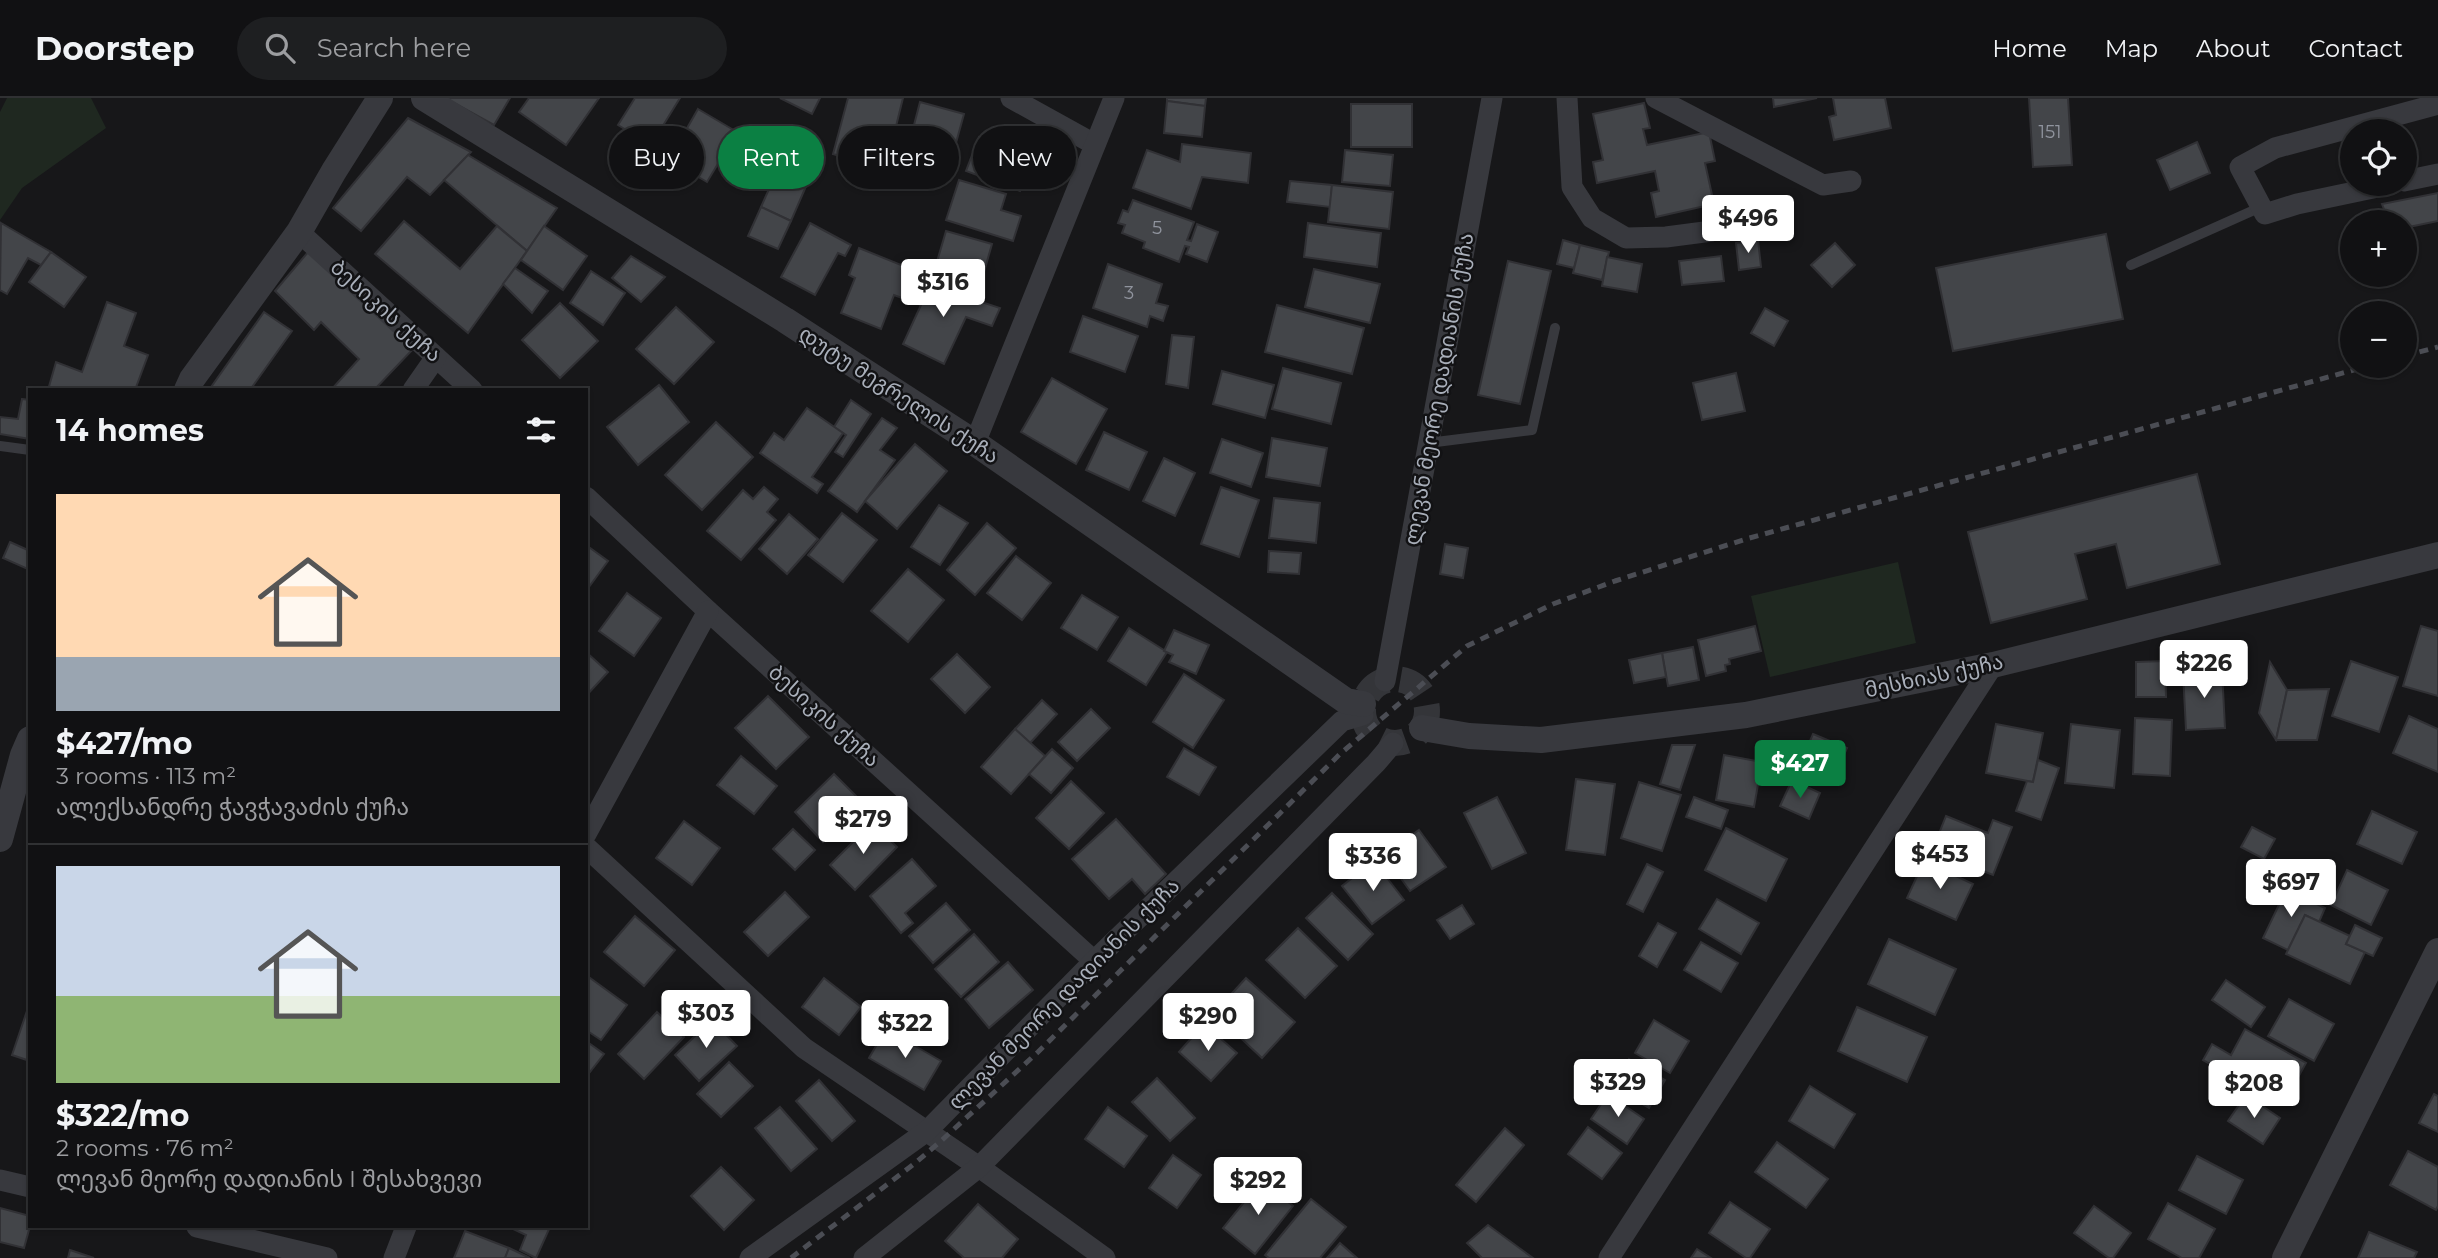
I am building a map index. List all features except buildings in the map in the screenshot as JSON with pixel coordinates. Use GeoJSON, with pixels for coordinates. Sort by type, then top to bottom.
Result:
{"type":"FeatureCollection","features":[{"type":"Feature","properties":{"kind":"street"},"geometry":{"type":"LineString","coordinates":[[188,388],[299,232],[380,98]]}},
{"type":"Feature","properties":{"kind":"street","name":"დუტუ მეგრელის ქუჩა"},"geometry":{"type":"LineString","coordinates":[[424,98],[785,320],[975,443],[1346,701],[1363,710]]}},
{"type":"Feature","properties":{"kind":"street"},"geometry":{"type":"LineString","coordinates":[[1011,98],[1094,145]]}},
{"type":"Feature","properties":{"kind":"street"},"geometry":{"type":"LineString","coordinates":[[975,443],[1114,98]]}},
{"type":"Feature","properties":{"kind":"street","name":"ლევან მეორე დადიანის ქუჩა"},"geometry":{"type":"LineString","coordinates":[[1385,681],[1492,98]]}},
{"type":"Feature","properties":{"kind":"street"},"geometry":{"type":"LineString","coordinates":[[1567,98],[1572,187],[1592,218],[1626,238],[1666,237],[1712,231]]}},
{"type":"Feature","properties":{"kind":"street"},"geometry":{"type":"LineString","coordinates":[[1656,98],[1823,185],[1851,181]]}},
{"type":"Feature","properties":{"kind":"street"},"geometry":{"type":"LineString","coordinates":[[2340,195],[2264,214],[2240,167],[2275,148],[2438,104]]}},
{"type":"Feature","properties":{"kind":"street"},"geometry":{"type":"LineString","coordinates":[[2417,178],[2438,174]]}},
{"type":"Feature","properties":{"kind":"street","name":"ბესიკის ქუჩა"},"geometry":{"type":"LineString","coordinates":[[299,232],[470,388]]}},
{"type":"Feature","properties":{"kind":"street"},"geometry":{"type":"LineString","coordinates":[[415,388],[436,357]]}},
{"type":"Feature","properties":{"kind":"street","name":"ბესიკის ქუჩა"},"geometry":{"type":"LineString","coordinates":[[588,499],[1094,961]]}},
{"type":"Feature","properties":{"kind":"street","name":"მესხიას ქუჩა"},"geometry":{"type":"LineString","coordinates":[[1422,728],[1469,736],[1541,740],[1746,715],[1993,665],[2438,555]]}},
{"type":"Feature","properties":{"kind":"street"},"geometry":{"type":"LineString","coordinates":[[588,830],[708,611]]}},
{"type":"Feature","properties":{"kind":"street"},"geometry":{"type":"LineString","coordinates":[[1609,1258],[1993,665]]}},
{"type":"Feature","properties":{"kind":"street","name":"ლევან მეორე დადიანის ქუჩა"},"geometry":{"type":"LineString","coordinates":[[750,1258],[927,1131],[1094,961],[1342,721],[1363,710]]}},
{"type":"Feature","properties":{"kind":"street"},"geometry":{"type":"LineString","coordinates":[[864,1258],[979,1167],[1393,743]]}},
{"type":"Feature","properties":{"kind":"street"},"geometry":{"type":"LineString","coordinates":[[0,839],[28,744]]}},
{"type":"Feature","properties":{"kind":"street"},"geometry":{"type":"LineString","coordinates":[[588,848],[804,1048],[979,1167],[1105,1258]]}},
{"type":"Feature","properties":{"kind":"street"},"geometry":{"type":"LineString","coordinates":[[2286,1258],[2438,951]]}},
{"type":"Feature","properties":{"kind":"street"},"geometry":{"type":"LineString","coordinates":[[0,1180],[28,1187]]}},
{"type":"Feature","properties":{"kind":"street"},"geometry":{"type":"LineString","coordinates":[[201,1228],[327,1258]]}},
{"type":"Feature","properties":{"kind":"street"},"geometry":{"type":"LineString","coordinates":[[394,1258],[406,1228]]}},
{"type":"Feature","properties":{"kind":"lane"},"geometry":{"type":"LineString","coordinates":[[2131,265],[2261,207]]}},
{"type":"Feature","properties":{"kind":"lane"},"geometry":{"type":"LineString","coordinates":[[1428,443],[1532,430],[1555,328]]}},
{"type":"Feature","properties":{"kind":"lane"},"geometry":{"type":"LineString","coordinates":[[0,446],[28,450]]}},
{"type":"Feature","properties":{"kind":"shaded area"},"geometry":{"type":"Polygon","coordinates":[[[7,98],[91,98],[106,128],[22,188],[0,220],[0,112],[7,98]]]}},
{"type":"Feature","properties":{"kind":"shaded area"},"geometry":{"type":"Polygon","coordinates":[[[1898,562],[1916,643],[1770,677],[1751,596],[1898,562]]]}},
{"type":"Feature","properties":{"kind":"tunnel"},"geometry":{"type":"LineString","coordinates":[[1395,679],[1413,685],[1421,693],[1427,711],[1421,729],[1413,737],[1395,743],[1377,737],[1369,729],[1363,711],[1369,693],[1377,685],[1395,679]]}},
{"type":"Feature","properties":{"kind":"railway"},"geometry":{"type":"LineString","coordinates":[[2417,353],[2438,347]]}},
{"type":"Feature","properties":{"kind":"railway"},"geometry":{"type":"LineString","coordinates":[[791,1258],[941,1141],[1038,1052],[1340,754],[1467,646],[1553,604],[1746,539],[2340,374]]}}]}
